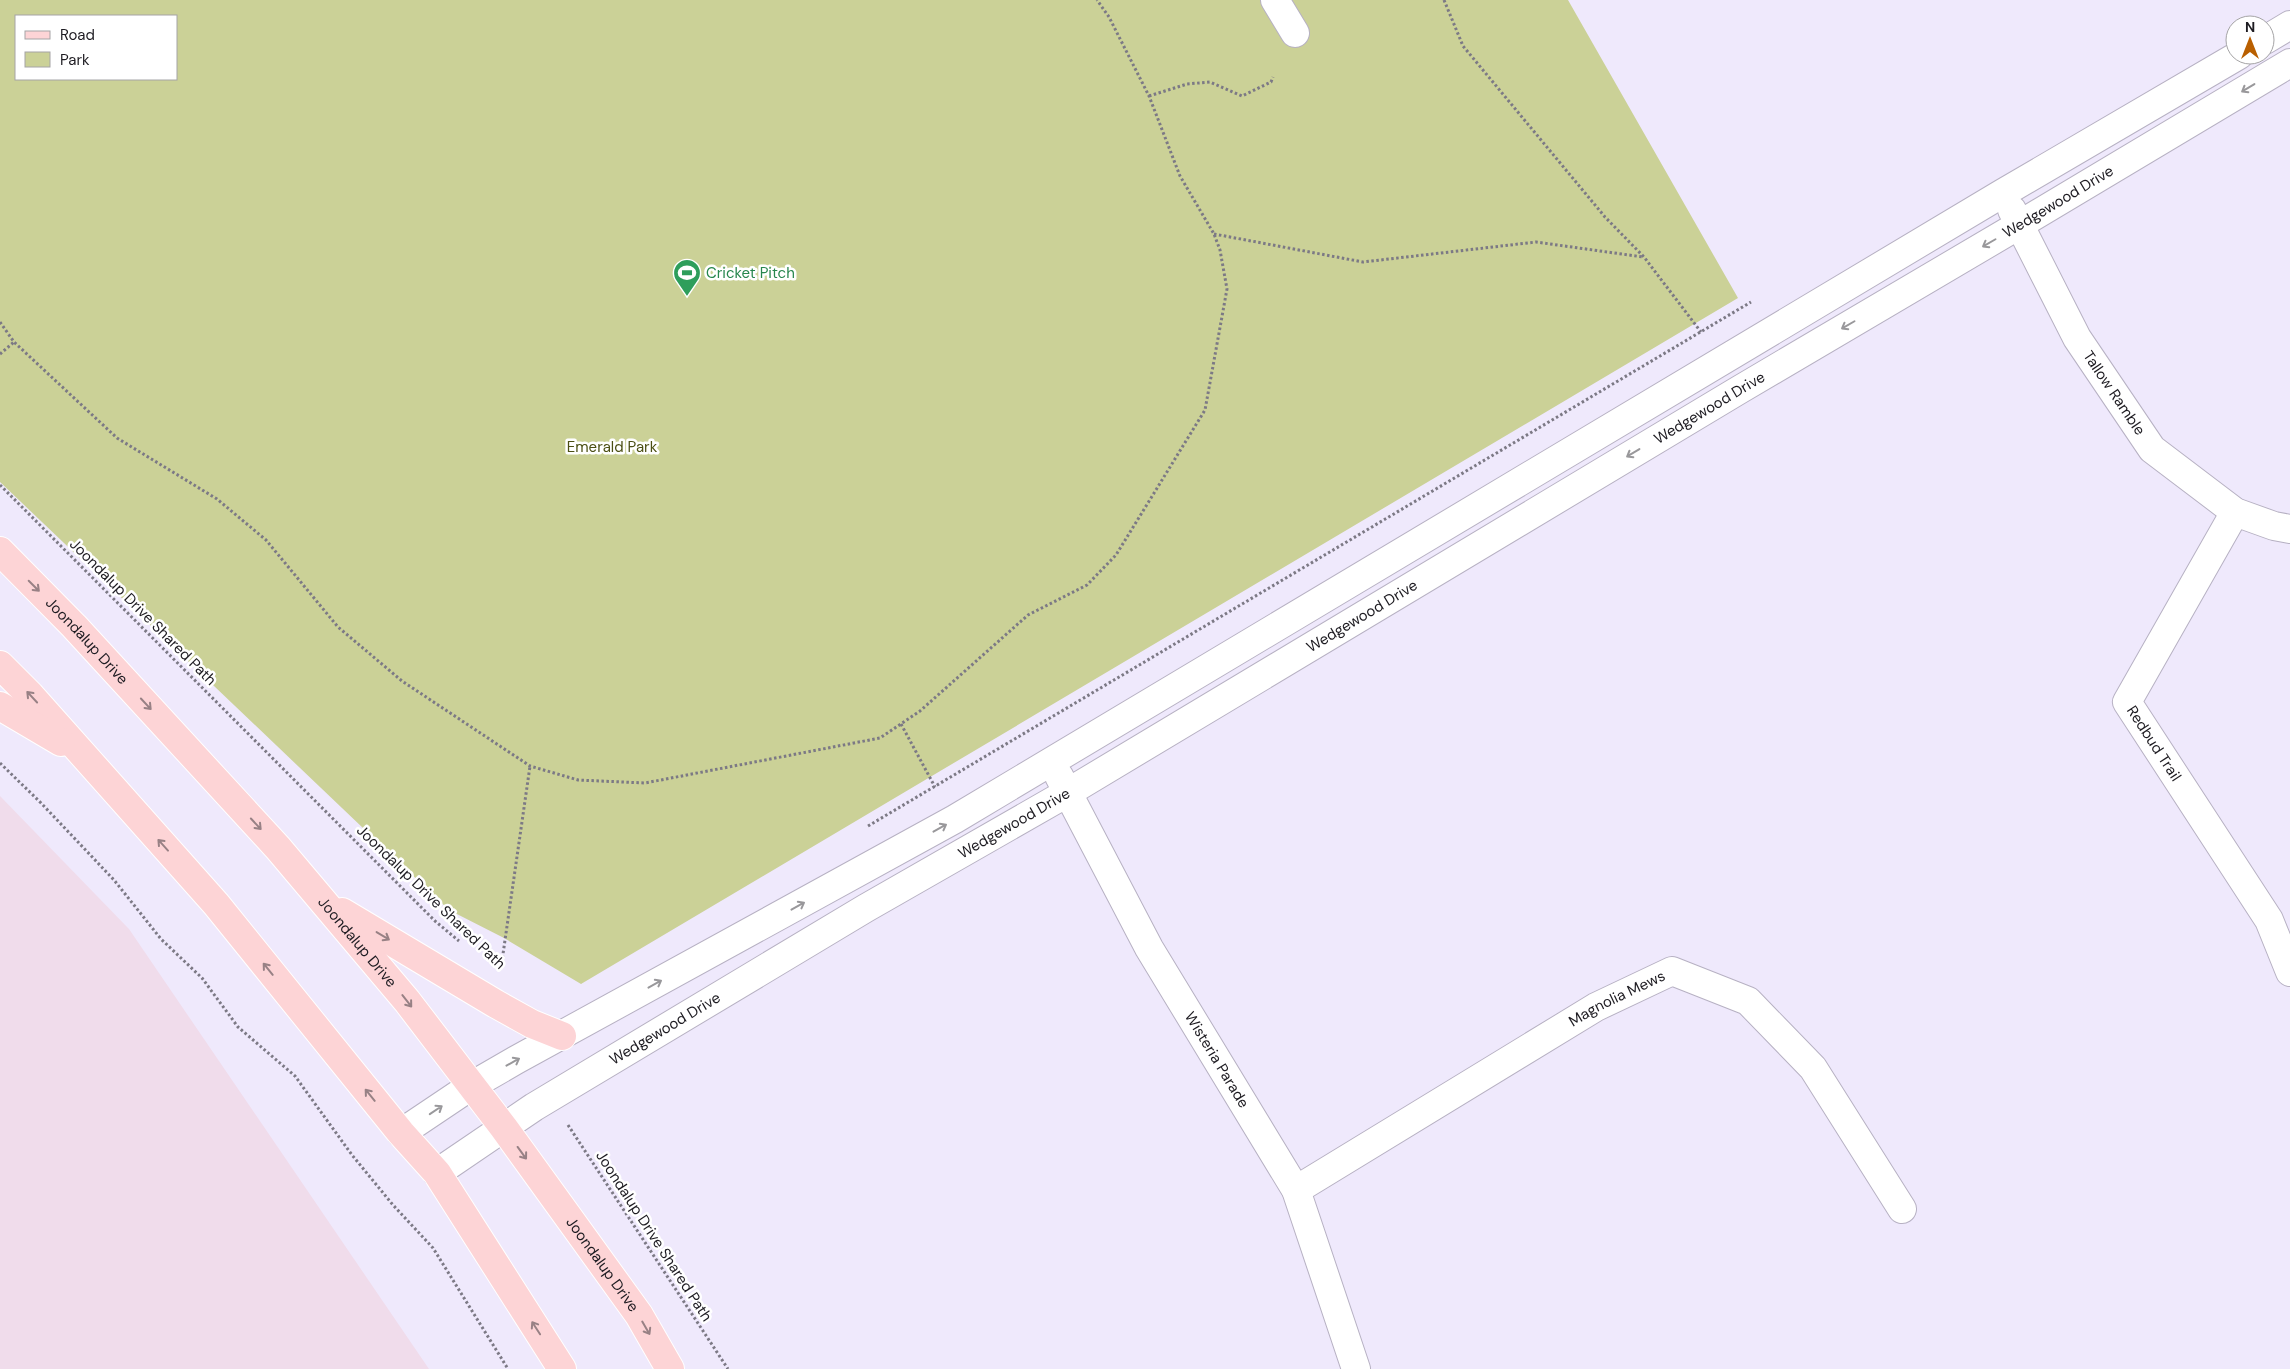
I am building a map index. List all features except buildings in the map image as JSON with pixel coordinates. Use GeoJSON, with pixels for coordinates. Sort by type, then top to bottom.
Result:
{"type":"FeatureCollection","features":[{"type":"Feature","properties":{"kind":"main road","name":"Joondalup Drive"},"geometry":{"type":"LineString","coordinates":[[0,552],[88,640],[272,841],[407,1001],[470,1086],[504,1128],[639,1315],[670,1369]]}},
{"type":"Feature","properties":{"kind":"main road"},"geometry":{"type":"LineString","coordinates":[[0,665],[30,695],[216,904],[401,1133],[436,1173],[562,1369]]}},
{"type":"Feature","properties":{"kind":"main road"},"geometry":{"type":"LineString","coordinates":[[0,706],[82,754]]}},
{"type":"Feature","properties":{"kind":"main road"},"geometry":{"type":"LineString","coordinates":[[326,903],[498,991],[532,1024],[562,1036]]}},
{"type":"Feature","properties":{"kind":"street"},"geometry":{"type":"LineString","coordinates":[[1275,0],[1295,33]]}},
{"type":"Feature","properties":{"kind":"street"},"geometry":{"type":"LineString","coordinates":[[2275,34],[2290,25]]}},
{"type":"Feature","properties":{"kind":"street"},"geometry":{"type":"LineString","coordinates":[[401,1133],[470,1086],[955,820],[1722,361],[2225,63]]}},
{"type":"Feature","properties":{"kind":"street","name":"Wedgewood Drive"},"geometry":{"type":"LineString","coordinates":[[436,1173],[548,1098],[866,908],[1067,793],[1730,395],[2290,63]]}},
{"type":"Feature","properties":{"kind":"street","name":"Tallow Ramble"},"geometry":{"type":"LineString","coordinates":[[2004,193],[2077,338],[2152,449],[2235,512],[2274,526],[2290,529]]}},
{"type":"Feature","properties":{"kind":"street","name":"Redbud Trail"},"geometry":{"type":"LineString","coordinates":[[2235,512],[2127,702],[2269,920],[2290,972]]}},
{"type":"Feature","properties":{"kind":"street","name":"Wisteria Parade"},"geometry":{"type":"LineString","coordinates":[[1051,762],[1149,948],[1296,1190],[1356,1369]]}},
{"type":"Feature","properties":{"kind":"street","name":"Magnolia Mews"},"geometry":{"type":"LineString","coordinates":[[1296,1190],[1596,1007],[1672,971],[1748,1001],[1807,1061],[1902,1210]]}},
{"type":"Feature","properties":{"kind":"path"},"geometry":{"type":"LineString","coordinates":[[0,322],[14,342],[117,438],[217,499],[266,540],[338,627],[402,681],[530,766],[578,780],[645,783],[880,738],[920,711],[1028,615],[1087,585],[1116,555],[1204,410],[1227,289],[1220,250],[1214,234],[1180,176],[1149,96],[1109,17],[1097,0]]}},
{"type":"Feature","properties":{"kind":"path"},"geometry":{"type":"LineString","coordinates":[[1444,0],[1463,46],[1605,217],[1644,257],[1722,361]]}},
{"type":"Feature","properties":{"kind":"path"},"geometry":{"type":"LineString","coordinates":[[1149,96],[1187,84],[1210,82],[1242,96],[1271,82],[1273,78]]}},
{"type":"Feature","properties":{"kind":"path"},"geometry":{"type":"LineString","coordinates":[[1214,234],[1363,262],[1536,242],[1644,257]]}},
{"type":"Feature","properties":{"kind":"path"},"geometry":{"type":"LineString","coordinates":[[867,827],[1752,302]]}},
{"type":"Feature","properties":{"kind":"path"},"geometry":{"type":"LineString","coordinates":[[0,354],[14,342]]}},
{"type":"Feature","properties":{"kind":"path","name":"Joondalup Drive Shared Path"},"geometry":{"type":"LineString","coordinates":[[0,485],[436,921],[464,946]]}},
{"type":"Feature","properties":{"kind":"path"},"geometry":{"type":"LineString","coordinates":[[901,724],[955,820]]}},
{"type":"Feature","properties":{"kind":"path"},"geometry":{"type":"LineString","coordinates":[[0,763],[114,880],[160,939],[202,978],[238,1026],[295,1076],[352,1155],[393,1205],[433,1248],[508,1369]]}},
{"type":"Feature","properties":{"kind":"path"},"geometry":{"type":"LineString","coordinates":[[498,991],[504,938],[530,766]]}},
{"type":"Feature","properties":{"kind":"path","name":"Joondalup Drive Shared Path"},"geometry":{"type":"LineString","coordinates":[[548,1098],[588,1154],[728,1369]]}},
{"type":"Feature","properties":{"kind":"shaded area"},"geometry":{"type":"Polygon","coordinates":[[[0,796],[129,929],[429,1369],[0,1369],[0,796]]]}},
{"type":"Feature","properties":{"kind":"green space","name":"Emerald Park"},"geometry":{"type":"Polygon","coordinates":[[[0,0],[1568,0],[1738,298],[581,984],[504,938],[449,910],[0,482],[0,0]]]}},
{"type":"Feature","properties":{"kind":"place","name":"Cricket Pitch"},"geometry":{"type":"Point","coordinates":[687,297]}}]}
